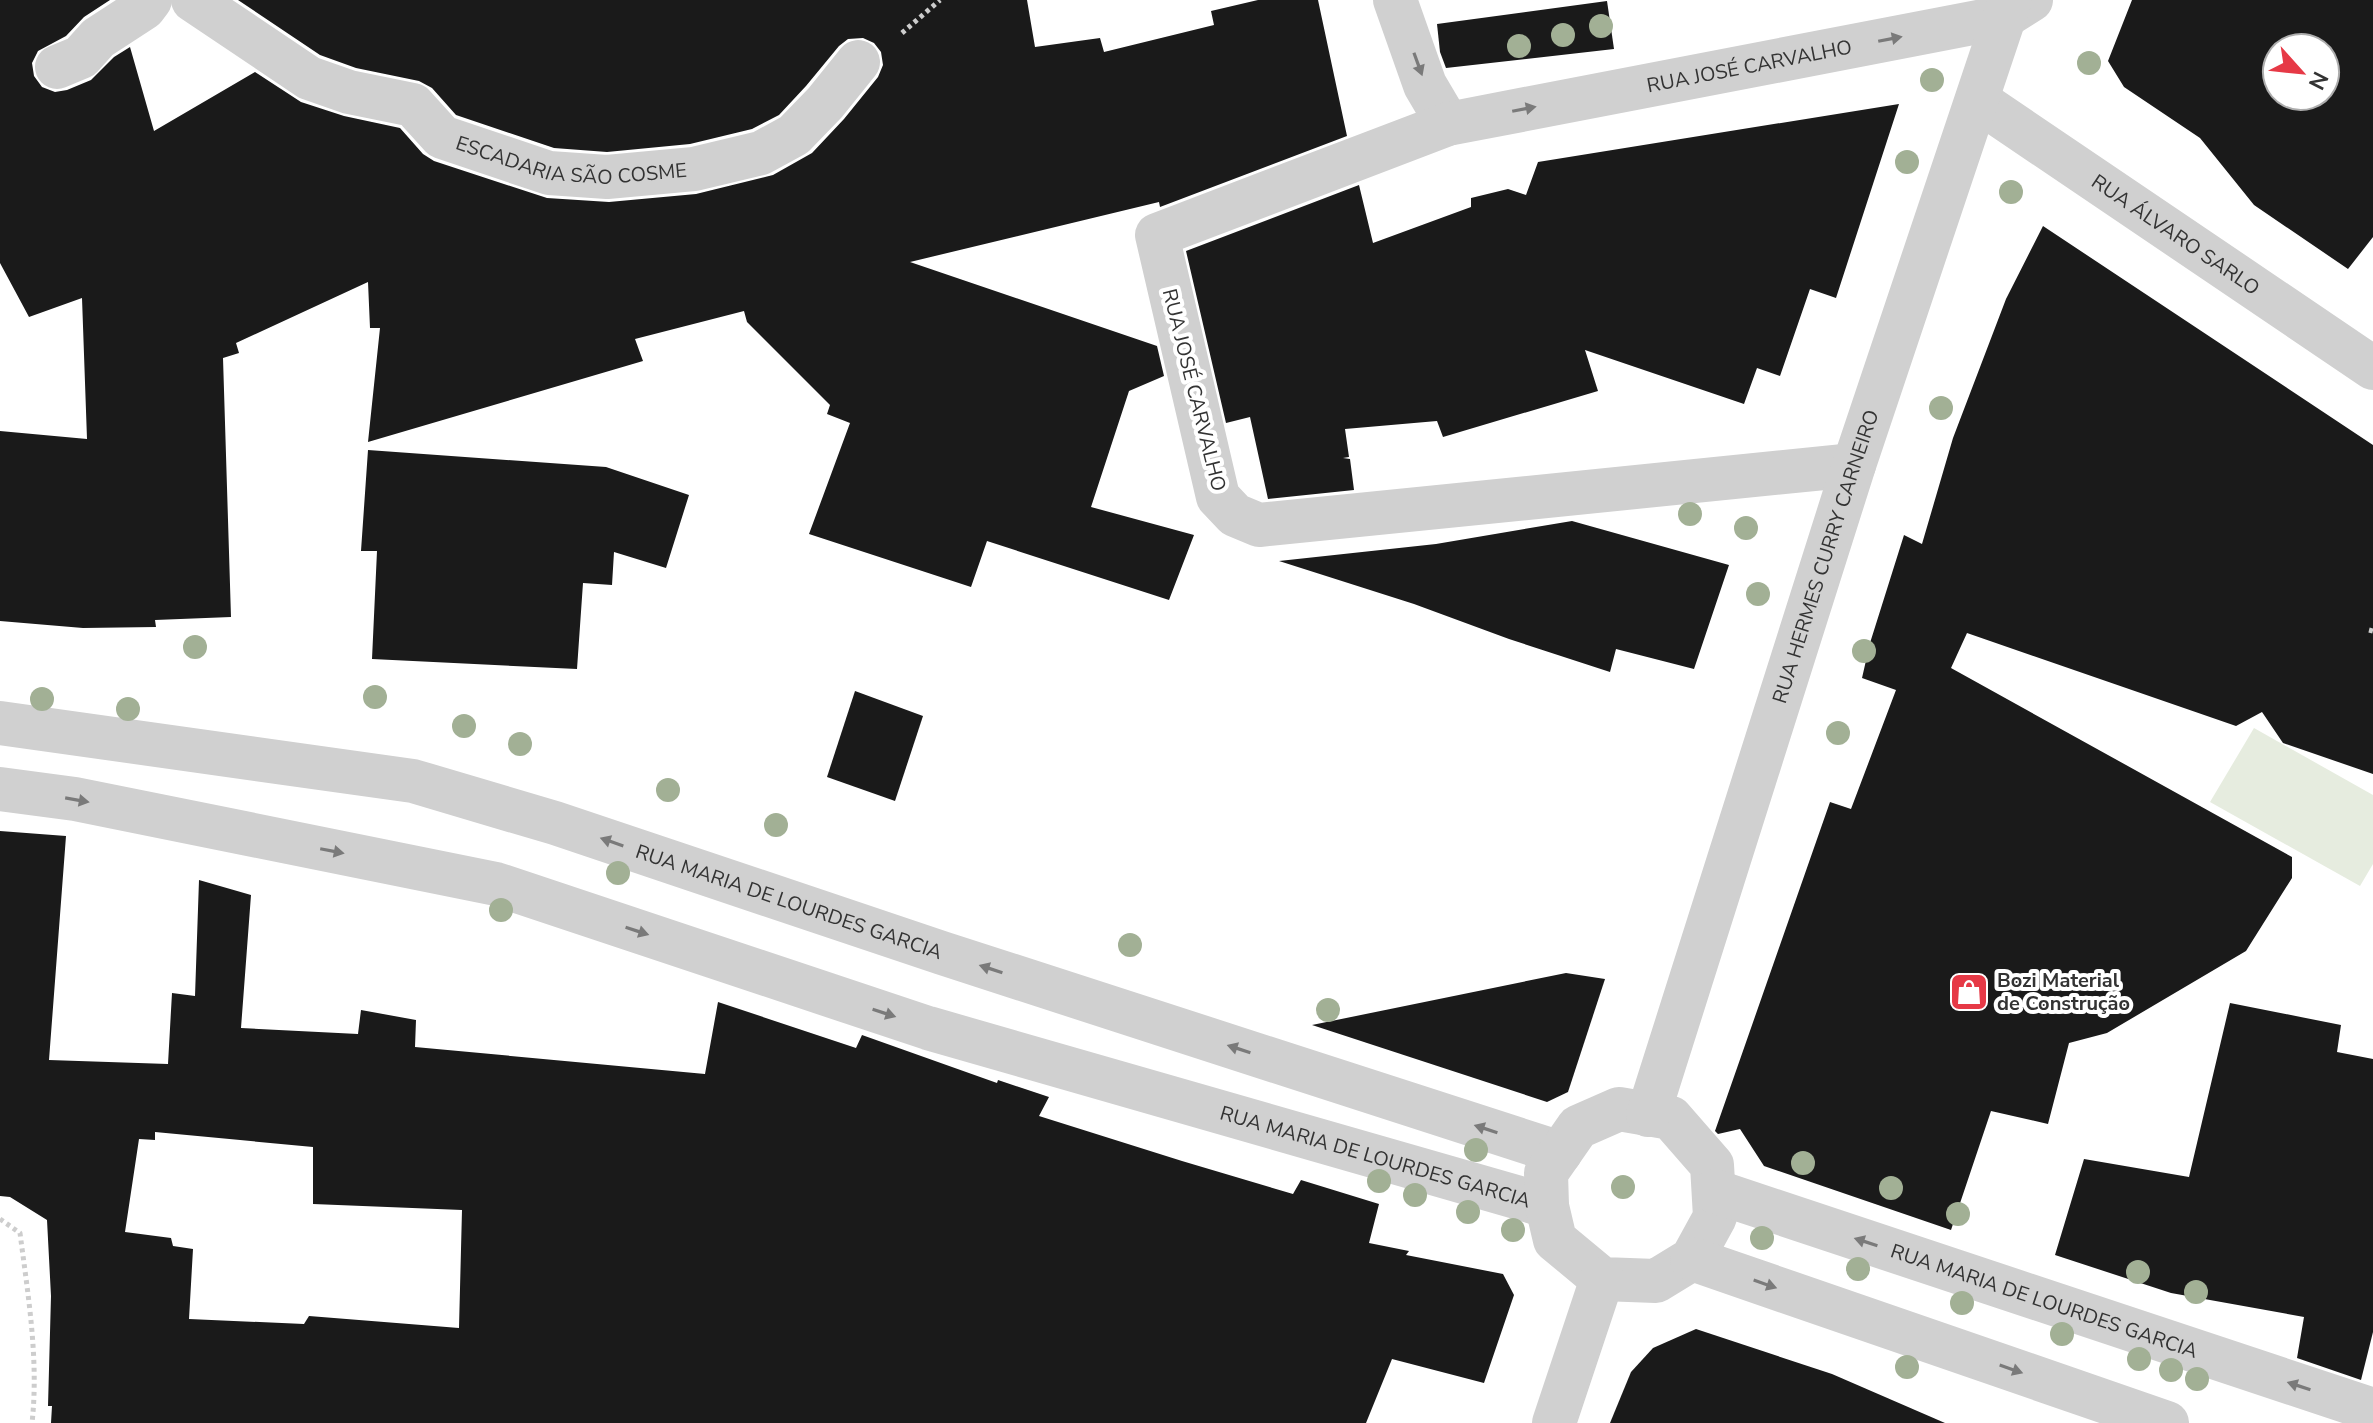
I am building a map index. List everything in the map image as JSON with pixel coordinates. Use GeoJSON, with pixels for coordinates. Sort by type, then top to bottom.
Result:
{"type":"FeatureCollection","features":[{"type":"Feature","properties":{"kind":"street"},"geometry":{"type":"LineString","coordinates":[[57,67],[81,57],[98,38],[144,8],[150,0]]}},
{"type":"Feature","properties":{"kind":"street","name":"ESCADARIA SÃO COSME"},"geometry":{"type":"LineString","coordinates":[[193,0],[309,78],[349,92],[413,105],[442,137],[549,173],[607,177],[694,169],[761,153],[794,135],[858,62]]}},
{"type":"Feature","properties":{"kind":"street"},"geometry":{"type":"LineString","coordinates":[[1395,0],[1425,85],[1448,124]]}},
{"type":"Feature","properties":{"kind":"street","name":"RUA JOSÉ CARVALHO"},"geometry":{"type":"LineString","coordinates":[[1854,465],[1259,525],[1235,515],[1218,497],[1157,235],[1448,124],[2015,6]]}},
{"type":"Feature","properties":{"kind":"street","name":"RUA HERMES CURRY CARNEIRO"},"geometry":{"type":"LineString","coordinates":[[1648,1115],[1854,465],[1977,100],[2015,6]]}},
{"type":"Feature","properties":{"kind":"street","name":"RUA ÁLVARO SARLO"},"geometry":{"type":"LineString","coordinates":[[1977,100],[2373,368]]}},
{"type":"Feature","properties":{"kind":"street","name":"RUA MARIA DE LOURDES GARCIA"},"geometry":{"type":"LineString","coordinates":[[0,723],[413,781],[555,823],[942,953],[1560,1153]]}},
{"type":"Feature","properties":{"kind":"street","name":"RUA MARIA DE LOURDES GARCIA"},"geometry":{"type":"LineString","coordinates":[[0,789],[75,799],[496,884],[928,1028],[1547,1206]]}},
{"type":"Feature","properties":{"kind":"street"},"geometry":{"type":"LineString","coordinates":[[1619,1109],[1648,1115],[1671,1118],[1712,1165],[1715,1217],[1692,1259],[1656,1281],[1602,1279],[1555,1240],[1547,1206],[1546,1173],[1578,1127],[1619,1109]]}},
{"type":"Feature","properties":{"kind":"street","name":"RUA MARIA DE LOURDES GARCIA"},"geometry":{"type":"LineString","coordinates":[[1714,1191],[2373,1410]]}},
{"type":"Feature","properties":{"kind":"street"},"geometry":{"type":"LineString","coordinates":[[1692,1259],[2167,1423]]}},
{"type":"Feature","properties":{"kind":"street"},"geometry":{"type":"LineString","coordinates":[[1554,1423],[1602,1279]]}},
{"type":"Feature","properties":{"kind":"path"},"geometry":{"type":"LineString","coordinates":[[0,1219],[20,1233],[31,1321],[32,1423]]}},
{"type":"Feature","properties":{"kind":"shaded area"},"geometry":{"type":"Polygon","coordinates":[[[2254,728],[2373,795],[2373,864],[2360,886],[2210,802],[2254,728]]]}},
{"type":"Feature","properties":{"kind":"building"},"geometry":{"type":"Polygon","coordinates":[[[0,0],[110,0],[84,17],[66,36],[38,51],[32,63],[34,76],[42,87],[55,92],[67,90],[91,80],[114,57],[130,47],[154,131],[255,72],[301,102],[344,116],[400,128],[423,154],[434,161],[547,198],[609,202],[696,194],[773,175],[812,153],[844,119],[878,77],[883,65],[881,52],[874,43],[863,38],[848,39],[779,115],[752,129],[690,144],[607,152],[554,148],[456,115],[432,88],[419,81],[356,68],[320,55],[238,0],[1027,0],[1035,47],[1100,38],[1104,52],[1214,25],[1211,11],[1258,0],[1318,0],[1347,136],[1160,207],[1159,202],[910,262],[1157,346],[1164,376],[1129,391],[1091,507],[1194,535],[1169,600],[987,541],[971,587],[809,534],[850,423],[827,414],[830,405],[747,322],[744,311],[635,339],[643,361],[368,442],[380,328],[370,328],[368,282],[236,343],[239,353],[223,358],[231,617],[155,620],[156,627],[83,628],[0,621],[0,431],[87,439],[82,298],[29,317],[0,263],[0,0]]]}},
{"type":"Feature","properties":{"kind":"building"},"geometry":{"type":"Polygon","coordinates":[[[2132,0],[2373,0],[2373,237],[2348,269],[2254,205],[2200,138],[2124,87],[2108,61],[2132,0]]]}},
{"type":"Feature","properties":{"kind":"building"},"geometry":{"type":"Polygon","coordinates":[[[1607,1],[1614,49],[1446,68],[1440,52],[1437,24],[1607,1]]]}},
{"type":"Feature","properties":{"kind":"building"},"geometry":{"type":"Polygon","coordinates":[[[1899,104],[1836,298],[1810,289],[1780,376],[1757,368],[1744,404],[1585,350],[1598,391],[1443,437],[1437,421],[1345,429],[1349,457],[1343,458],[1350,459],[1354,490],[1268,499],[1250,417],[1226,423],[1186,251],[1359,185],[1373,243],[1471,207],[1471,198],[1508,189],[1526,195],[1538,162],[1899,104]]]}},
{"type":"Feature","properties":{"kind":"building"},"geometry":{"type":"Polygon","coordinates":[[[2043,226],[2373,445],[2373,774],[2283,743],[2262,712],[2236,726],[1967,633],[1951,668],[2292,857],[2292,878],[2246,951],[2107,1033],[2069,1043],[2048,1124],[1991,1111],[1951,1230],[1764,1166],[1740,1129],[1718,1134],[1715,1131],[1830,802],[1851,809],[1896,690],[1862,678],[1904,535],[1922,544],[1953,438],[2006,299],[2043,226]]]}},
{"type":"Feature","properties":{"kind":"building"},"geometry":{"type":"Polygon","coordinates":[[[368,450],[606,467],[689,495],[666,568],[614,552],[612,585],[583,583],[577,669],[372,659],[377,551],[361,551],[368,450]]]}},
{"type":"Feature","properties":{"kind":"building"},"geometry":{"type":"Polygon","coordinates":[[[1572,521],[1729,565],[1694,669],[1616,649],[1610,672],[1279,561],[1436,544],[1572,521]]]}},
{"type":"Feature","properties":{"kind":"building"},"geometry":{"type":"Polygon","coordinates":[[[855,691],[923,716],[895,801],[827,777],[855,691]]]}},
{"type":"Feature","properties":{"kind":"building"},"geometry":{"type":"Polygon","coordinates":[[[0,831],[66,836],[49,1060],[168,1064],[172,993],[195,996],[199,880],[251,895],[241,1028],[358,1034],[361,1010],[416,1020],[415,1047],[705,1074],[718,1002],[856,1048],[862,1035],[997,1083],[998,1080],[1049,1097],[1039,1116],[1182,1161],[1293,1194],[1301,1180],[1379,1204],[1369,1243],[1409,1251],[1406,1255],[1503,1274],[1514,1295],[1484,1383],[1392,1359],[1366,1423],[51,1423],[52,1406],[48,1406],[51,1296],[47,1220],[10,1197],[0,1196],[0,831]],[[155,1132],[155,1140],[139,1139],[125,1232],[171,1238],[173,1246],[193,1249],[189,1319],[304,1324],[309,1316],[459,1328],[462,1210],[313,1204],[313,1147],[155,1132]]]}},
{"type":"Feature","properties":{"kind":"building"},"geometry":{"type":"Polygon","coordinates":[[[1566,973],[1605,979],[1568,1092],[1547,1102],[1312,1025],[1566,973]]]}},
{"type":"Feature","properties":{"kind":"building"},"geometry":{"type":"Polygon","coordinates":[[[2230,1003],[2341,1025],[2337,1052],[2373,1059],[2373,1332],[2361,1380],[2297,1358],[2304,1317],[2171,1293],[2055,1255],[2084,1159],[2189,1177],[2230,1003]]]}},
{"type":"Feature","properties":{"kind":"building"},"geometry":{"type":"Polygon","coordinates":[[[1696,1329],[1832,1374],[1945,1423],[1610,1423],[1631,1372],[1653,1348],[1696,1329]]]}},
{"type":"Feature","properties":{"kind":"place","name":"Bozi Material de Construção"},"geometry":{"type":"Point","coordinates":[1969,992]}}]}
